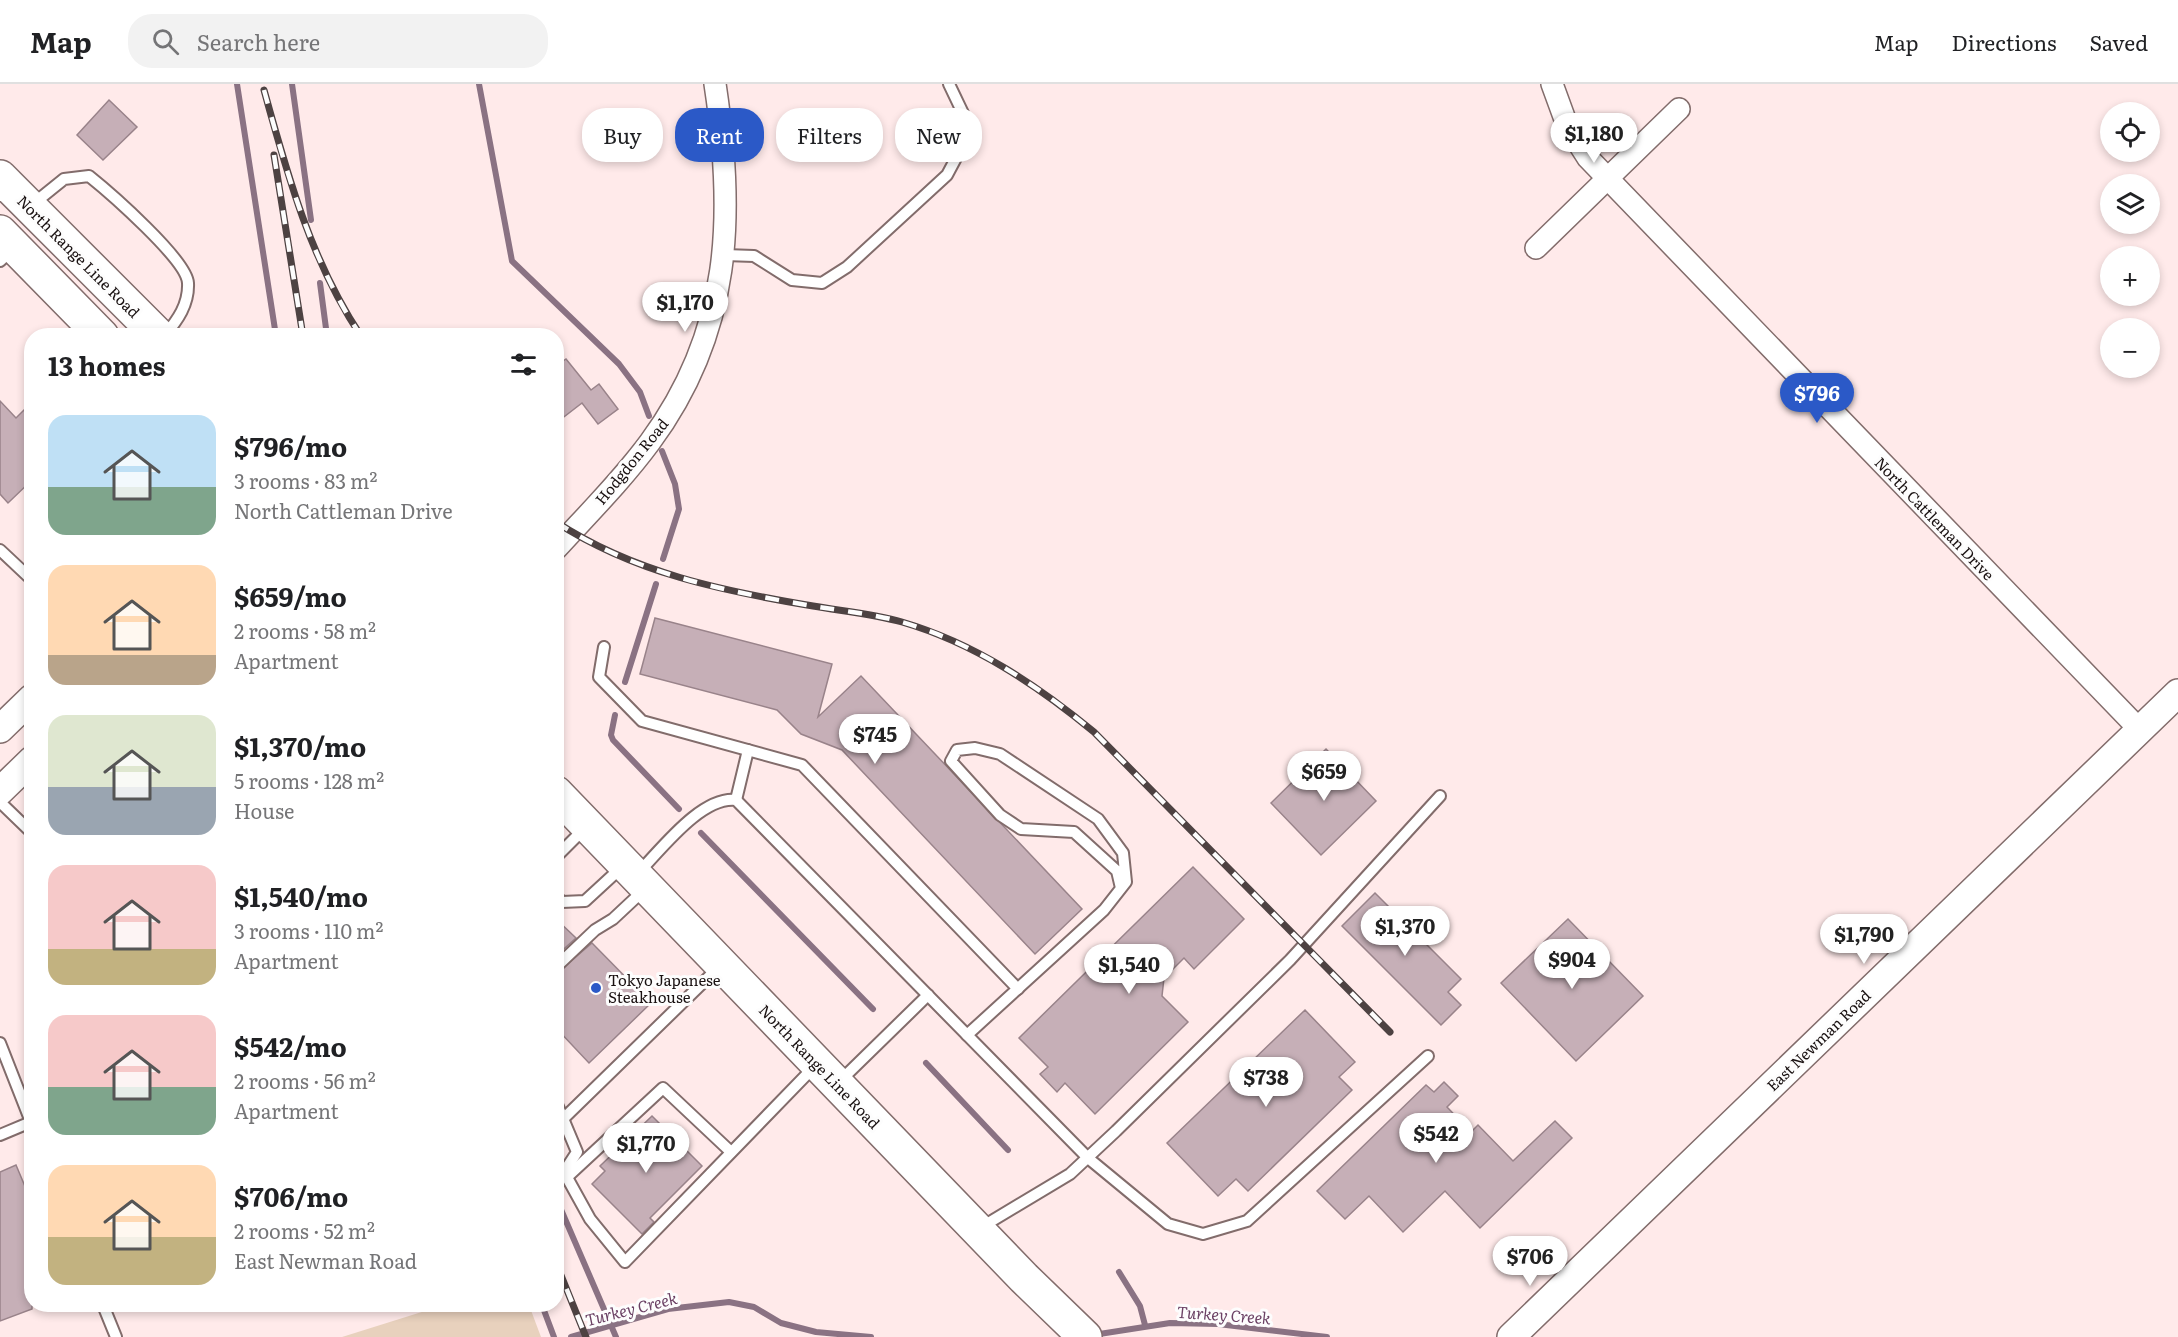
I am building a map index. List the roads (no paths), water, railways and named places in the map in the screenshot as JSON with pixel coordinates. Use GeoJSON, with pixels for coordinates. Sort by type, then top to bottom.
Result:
{"type":"FeatureCollection","features":[{"type":"Feature","properties":{"kind":"main road","name":"North Range Line Road"},"geometry":{"type":"LineString","coordinates":[[0,177],[151,328]]}},
{"type":"Feature","properties":{"kind":"main road"},"geometry":{"type":"LineString","coordinates":[[5,247],[26,278],[72,328]]}},
{"type":"Feature","properties":{"kind":"main road"},"geometry":{"type":"LineString","coordinates":[[5,247],[93,328]]}},
{"type":"Feature","properties":{"kind":"main road","name":"North Range Line Road"},"geometry":{"type":"LineString","coordinates":[[564,801],[1024,1278],[1085,1337]]}},
{"type":"Feature","properties":{"kind":"street","name":"Hodgdon Road"},"geometry":{"type":"LineString","coordinates":[[564,540],[631,466],[674,405],[705,336],[715,304],[725,255],[727,196],[723,138],[715,84]]}},
{"type":"Feature","properties":{"kind":"street","name":"North Cattleman Drive"},"geometry":{"type":"LineString","coordinates":[[1552,84],[1567,125],[1588,158],[2140,730]]}},
{"type":"Feature","properties":{"kind":"street"},"geometry":{"type":"LineString","coordinates":[[1536,248],[1679,109]]}},
{"type":"Feature","properties":{"kind":"street","name":"East Newman Road"},"geometry":{"type":"LineString","coordinates":[[1511,1337],[2178,693]]}},
{"type":"Feature","properties":{"kind":"street"},"geometry":{"type":"LineString","coordinates":[[0,729],[24,706]]}},
{"type":"Feature","properties":{"kind":"street"},"geometry":{"type":"LineString","coordinates":[[0,791],[24,768]]}},
{"type":"Feature","properties":{"kind":"lane"},"geometry":{"type":"LineString","coordinates":[[725,255],[754,256],[792,280],[822,283],[847,267],[947,176],[971,130],[949,84]]}},
{"type":"Feature","properties":{"kind":"lane"},"geometry":{"type":"LineString","coordinates":[[30,206],[64,179],[89,176],[122,202],[170,254],[188,280],[187,303],[170,328]]}},
{"type":"Feature","properties":{"kind":"lane"},"geometry":{"type":"LineString","coordinates":[[0,550],[24,572]]}},
{"type":"Feature","properties":{"kind":"lane"},"geometry":{"type":"LineString","coordinates":[[604,647],[599,677],[642,721],[802,765],[1018,989]]}},
{"type":"Feature","properties":{"kind":"lane"},"geometry":{"type":"LineString","coordinates":[[968,1035],[1104,910],[1126,882],[1123,853],[1098,819],[1000,754],[975,748],[957,750],[951,760],[1000,815],[1021,829],[1074,832],[1117,871],[1121,888]]}},
{"type":"Feature","properties":{"kind":"lane"},"geometry":{"type":"LineString","coordinates":[[736,800],[748,750]]}},
{"type":"Feature","properties":{"kind":"lane"},"geometry":{"type":"LineString","coordinates":[[978,1230],[1070,1174],[1088,1158],[1290,960],[1440,796]]}},
{"type":"Feature","properties":{"kind":"lane"},"geometry":{"type":"LineString","coordinates":[[564,902],[585,901],[636,875],[703,808],[724,798],[736,800],[1088,1158],[1168,1224],[1203,1234],[1247,1221],[1428,1056]]}},
{"type":"Feature","properties":{"kind":"lane"},"geometry":{"type":"LineString","coordinates":[[0,802],[24,825]]}},
{"type":"Feature","properties":{"kind":"lane"},"geometry":{"type":"LineString","coordinates":[[564,849],[588,825]]}},
{"type":"Feature","properties":{"kind":"lane"},"geometry":{"type":"LineString","coordinates":[[564,959],[595,930],[614,919],[636,875]]}},
{"type":"Feature","properties":{"kind":"lane"},"geometry":{"type":"LineString","coordinates":[[564,1118],[722,964]]}},
{"type":"Feature","properties":{"kind":"lane"},"geometry":{"type":"LineString","coordinates":[[564,1121],[577,1152],[564,1172],[590,1219],[625,1262],[731,1152],[928,995]]}},
{"type":"Feature","properties":{"kind":"lane"},"geometry":{"type":"LineString","coordinates":[[0,1043],[24,1105]]}},
{"type":"Feature","properties":{"kind":"lane"},"geometry":{"type":"LineString","coordinates":[[567,1178],[663,1088],[731,1152]]}},
{"type":"Feature","properties":{"kind":"lane"},"geometry":{"type":"LineString","coordinates":[[0,1135],[24,1126]]}},
{"type":"Feature","properties":{"kind":"lane"},"geometry":{"type":"LineString","coordinates":[[106,1312],[116,1337]]}},
{"type":"Feature","properties":{"kind":"waterway"},"geometry":{"type":"LineString","coordinates":[[237,84],[275,328]]}},
{"type":"Feature","properties":{"kind":"waterway"},"geometry":{"type":"LineString","coordinates":[[292,84],[311,220]]}},
{"type":"Feature","properties":{"kind":"waterway"},"geometry":{"type":"LineString","coordinates":[[479,84],[512,261],[619,364],[640,392],[649,416]]}},
{"type":"Feature","properties":{"kind":"waterway"},"geometry":{"type":"LineString","coordinates":[[320,283],[326,328]]}},
{"type":"Feature","properties":{"kind":"waterway"},"geometry":{"type":"LineString","coordinates":[[662,451],[675,484],[679,509],[663,559]]}},
{"type":"Feature","properties":{"kind":"waterway"},"geometry":{"type":"LineString","coordinates":[[625,682],[656,584]]}},
{"type":"Feature","properties":{"kind":"waterway"},"geometry":{"type":"LineString","coordinates":[[615,715],[611,735],[613,740],[679,809]]}},
{"type":"Feature","properties":{"kind":"waterway"},"geometry":{"type":"LineString","coordinates":[[701,833],[873,1009]]}},
{"type":"Feature","properties":{"kind":"waterway"},"geometry":{"type":"LineString","coordinates":[[926,1063],[1008,1150]]}},
{"type":"Feature","properties":{"kind":"waterway"},"geometry":{"type":"LineString","coordinates":[[564,1217],[616,1337]]}},
{"type":"Feature","properties":{"kind":"waterway"},"geometry":{"type":"LineString","coordinates":[[1119,1272],[1140,1306],[1145,1325]]}},
{"type":"Feature","properties":{"kind":"waterway","name":"Turkey Creek"},"geometry":{"type":"LineString","coordinates":[[571,1337],[668,1309],[729,1302],[754,1307],[781,1323],[816,1332],[871,1337]]}},
{"type":"Feature","properties":{"kind":"waterway"},"geometry":{"type":"LineString","coordinates":[[545,1312],[554,1337]]}},
{"type":"Feature","properties":{"kind":"waterway","name":"Turkey Creek"},"geometry":{"type":"LineString","coordinates":[[1093,1335],[1170,1323],[1218,1324],[1327,1337]]}},
{"type":"Feature","properties":{"kind":"railway"},"geometry":{"type":"LineString","coordinates":[[264,90],[303,218],[328,278],[356,328]]}},
{"type":"Feature","properties":{"kind":"railway"},"geometry":{"type":"LineString","coordinates":[[274,155],[302,328]]}},
{"type":"Feature","properties":{"kind":"railway"},"geometry":{"type":"LineString","coordinates":[[564,527],[616,555],[680,578],[746,594],[902,622],[954,641],[1004,667],[1050,698],[1094,732],[1390,1032]]}},
{"type":"Feature","properties":{"kind":"railway"},"geometry":{"type":"LineString","coordinates":[[564,1283],[586,1337]]}},
{"type":"Feature","properties":{"kind":"place","name":"Tokyo Japanese Steakhouse"},"geometry":{"type":"Point","coordinates":[596,988]}}]}
